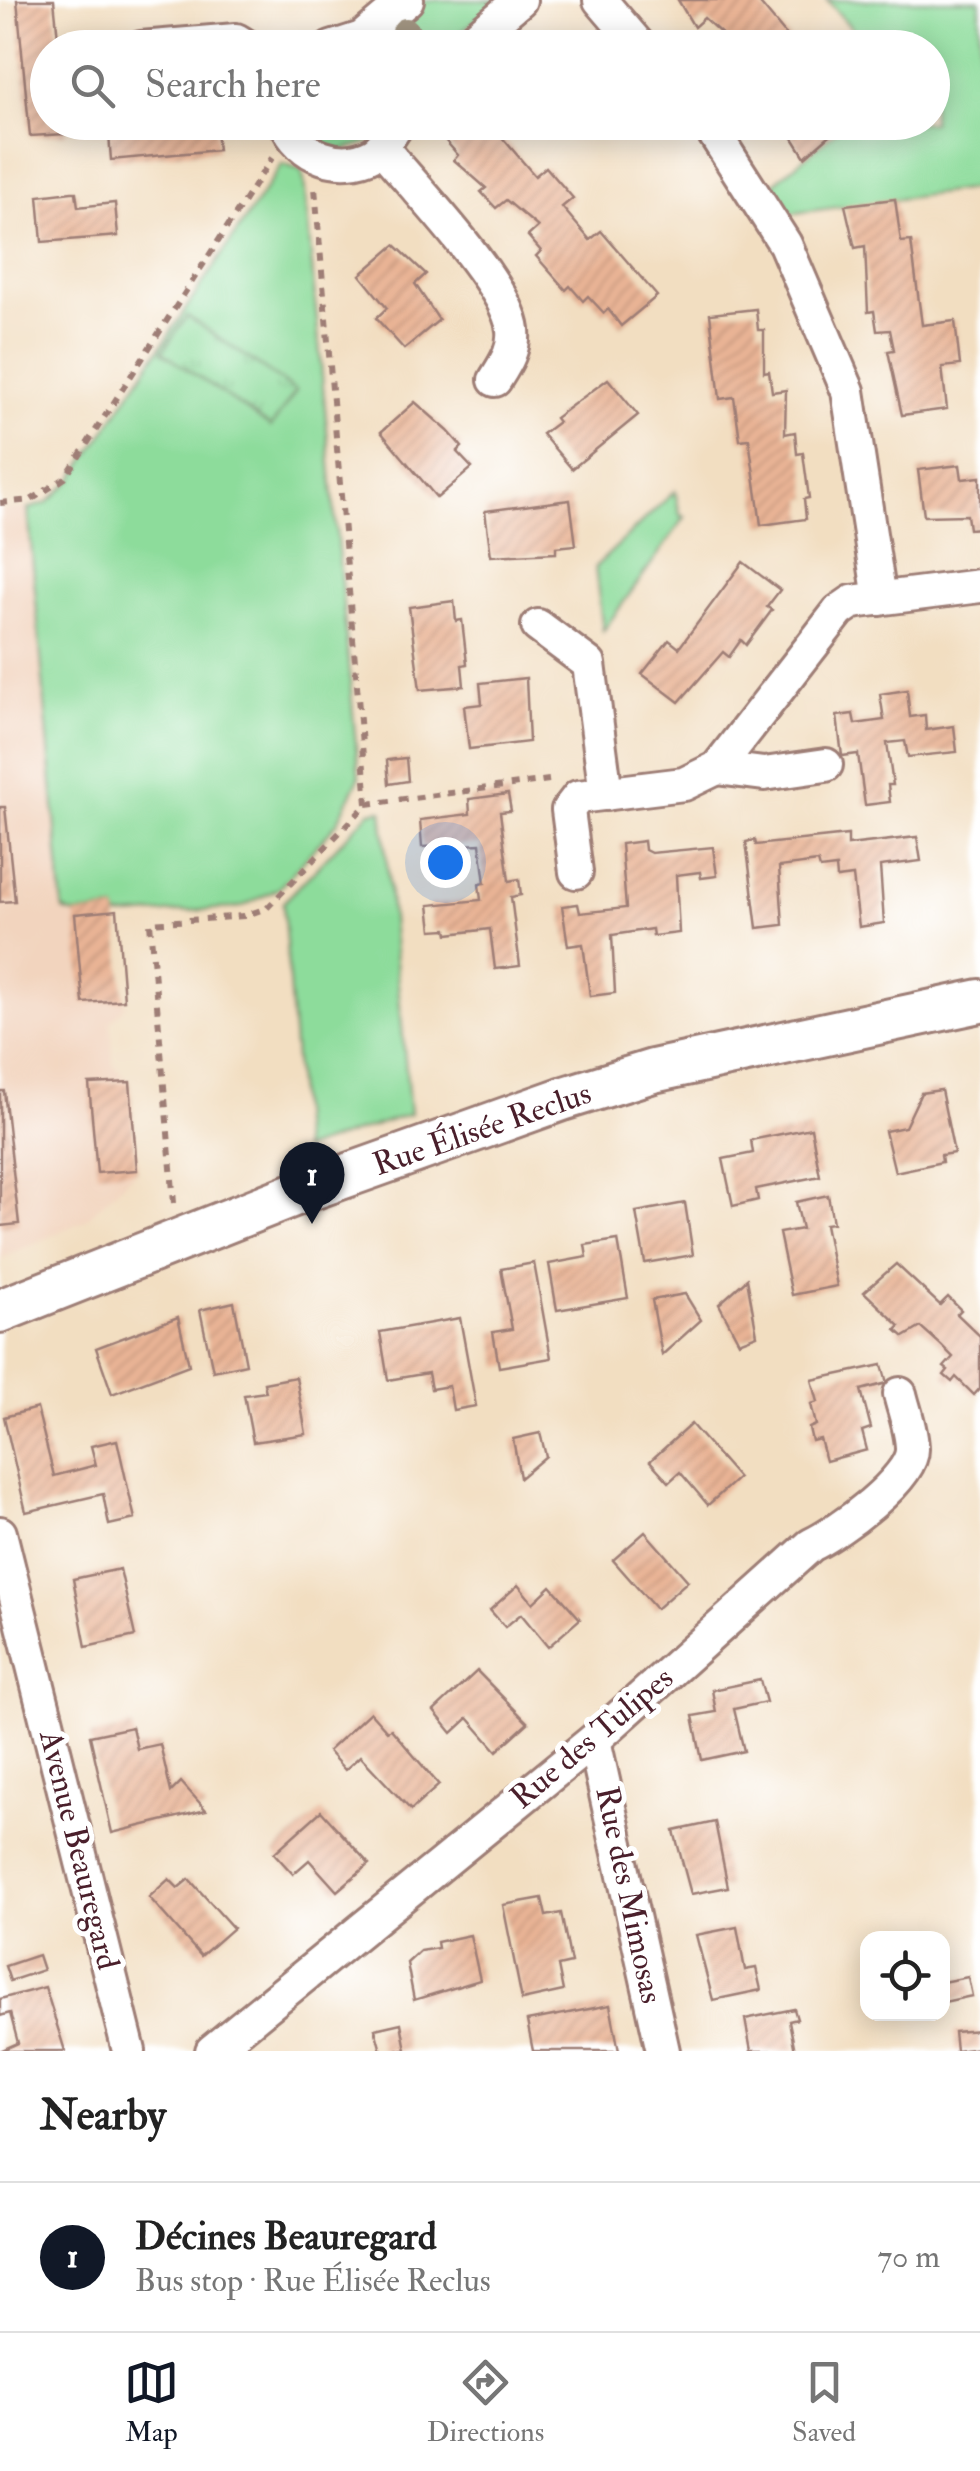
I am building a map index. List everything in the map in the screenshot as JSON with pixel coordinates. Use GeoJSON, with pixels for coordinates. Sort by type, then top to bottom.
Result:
{"type":"FeatureCollection","features":[{"type":"Feature","properties":{"kind":"street"},"geometry":{"type":"LineString","coordinates":[[371,30],[407,0]]}},
{"type":"Feature","properties":{"kind":"street"},"geometry":{"type":"LineString","coordinates":[[484,30],[520,0]]}},
{"type":"Feature","properties":{"kind":"street"},"geometry":{"type":"LineString","coordinates":[[600,0],[626,30]]}},
{"type":"Feature","properties":{"kind":"street"},"geometry":{"type":"LineString","coordinates":[[301,140],[319,158],[350,162],[383,140]]}},
{"type":"Feature","properties":{"kind":"street"},"geometry":{"type":"LineString","coordinates":[[393,140],[504,298],[513,330],[512,352],[495,380]]}},
{"type":"Feature","properties":{"kind":"street"},"geometry":{"type":"LineString","coordinates":[[719,140],[785,244],[848,391],[880,599]]}},
{"type":"Feature","properties":{"kind":"street"},"geometry":{"type":"LineString","coordinates":[[576,872],[568,810],[592,795],[684,784],[716,768],[828,621],[852,602],[980,586]]}},
{"type":"Feature","properties":{"kind":"street"},"geometry":{"type":"LineString","coordinates":[[538,626],[589,664],[592,795]]}},
{"type":"Feature","properties":{"kind":"street"},"geometry":{"type":"LineString","coordinates":[[716,768],[764,774],[826,765]]}},
{"type":"Feature","properties":{"kind":"street","name":"Rue Élisée Reclus"},"geometry":{"type":"LineString","coordinates":[[0,1311],[301,1192],[562,1099],[653,1071],[980,1001]]}},
{"type":"Feature","properties":{"kind":"street","name":"Rue des Tulipes"},"geometry":{"type":"LineString","coordinates":[[212,2051],[594,1740],[812,1546],[838,1533],[909,1467],[912,1450],[900,1394]]}},
{"type":"Feature","properties":{"kind":"street","name":"Avenue Beauregard"},"geometry":{"type":"LineString","coordinates":[[0,1533],[129,2051]]}},
{"type":"Feature","properties":{"kind":"street","name":"Rue des Mimosas"},"geometry":{"type":"LineString","coordinates":[[594,1740],[663,2051]]}},
{"type":"Feature","properties":{"kind":"path"},"geometry":{"type":"LineString","coordinates":[[0,502],[32,500],[66,478],[280,140]]}},
{"type":"Feature","properties":{"kind":"path"},"geometry":{"type":"LineString","coordinates":[[319,158],[314,174],[367,804]]}},
{"type":"Feature","properties":{"kind":"path"},"geometry":{"type":"LineString","coordinates":[[158,1209],[174,1203],[150,923],[244,916],[267,908],[367,804],[549,780],[592,795]]}},
{"type":"Feature","properties":{"kind":"shaded area"},"geometry":{"type":"Polygon","coordinates":[[[28,508],[63,910],[117,910],[125,1006],[111,1021],[113,1064],[130,1082],[137,1170],[85,1220],[0,1259],[0,511],[28,508]]]}},
{"type":"Feature","properties":{"kind":"green space"},"geometry":{"type":"Polygon","coordinates":[[[426,0],[499,0],[464,30],[389,30],[426,0]]]}},
{"type":"Feature","properties":{"kind":"green space"},"geometry":{"type":"Polygon","coordinates":[[[827,0],[980,0],[980,188],[788,214],[772,185],[825,140],[950,140],[950,30],[853,30],[827,0]]]}},
{"type":"Feature","properties":{"kind":"green space"},"geometry":{"type":"Polygon","coordinates":[[[318,140],[371,140],[370,142],[334,153],[318,140]]]}},
{"type":"Feature","properties":{"kind":"green space"},"geometry":{"type":"Polygon","coordinates":[[[282,164],[301,170],[304,180],[359,778],[337,823],[278,889],[241,907],[117,917],[116,910],[75,914],[63,910],[28,509],[47,503],[73,479],[282,164]]]}},
{"type":"Feature","properties":{"kind":"green space"},"geometry":{"type":"Polygon","coordinates":[[[187,316],[296,391],[271,427],[162,352],[187,316]]]}},
{"type":"Feature","properties":{"kind":"green space"},"geometry":{"type":"Polygon","coordinates":[[[675,491],[680,515],[685,517],[603,631],[595,567],[675,491]]]}},
{"type":"Feature","properties":{"kind":"green space"},"geometry":{"type":"Polygon","coordinates":[[[382,810],[410,1114],[302,1150],[283,903],[370,812],[382,810]]]}},
{"type":"Feature","properties":{"kind":"building"},"geometry":{"type":"Polygon","coordinates":[[[17,0],[54,0],[57,30],[30,30],[30,136],[17,0]]]}},
{"type":"Feature","properties":{"kind":"building"},"geometry":{"type":"Polygon","coordinates":[[[678,0],[757,0],[782,30],[717,30],[704,18],[694,27],[678,0]]]}},
{"type":"Feature","properties":{"kind":"building"},"geometry":{"type":"Polygon","coordinates":[[[109,140],[217,140],[218,150],[111,160],[109,140]]]}},
{"type":"Feature","properties":{"kind":"building"},"geometry":{"type":"Polygon","coordinates":[[[445,140],[504,140],[535,176],[546,167],[573,198],[562,207],[590,240],[601,231],[657,296],[621,326],[608,309],[604,313],[588,296],[583,301],[570,286],[566,290],[536,256],[541,251],[528,236],[538,227],[506,200],[496,208],[481,192],[486,188],[454,160],[458,155],[445,140]]]}},
{"type":"Feature","properties":{"kind":"building"},"geometry":{"type":"Polygon","coordinates":[[[794,140],[824,140],[805,157],[794,140]]]}},
{"type":"Feature","properties":{"kind":"building"},"geometry":{"type":"Polygon","coordinates":[[[76,192],[78,207],[115,203],[118,236],[42,242],[38,196],[76,192]]]}},
{"type":"Feature","properties":{"kind":"building"},"geometry":{"type":"Polygon","coordinates":[[[895,199],[901,242],[911,241],[922,325],[955,321],[960,365],[942,367],[947,409],[902,415],[888,351],[894,350],[890,330],[877,331],[874,311],[868,312],[865,246],[855,248],[845,205],[895,199]]]}},
{"type":"Feature","properties":{"kind":"building"},"geometry":{"type":"Polygon","coordinates":[[[395,245],[426,274],[415,284],[439,320],[404,349],[376,318],[387,308],[360,275],[395,245]]]}},
{"type":"Feature","properties":{"kind":"building"},"geometry":{"type":"Polygon","coordinates":[[[756,309],[758,330],[764,330],[764,372],[769,371],[772,392],[786,390],[785,434],[795,432],[797,454],[803,453],[809,498],[804,499],[806,519],[761,525],[749,439],[740,440],[734,397],[720,399],[710,314],[756,309]]]}},
{"type":"Feature","properties":{"kind":"building"},"geometry":{"type":"Polygon","coordinates":[[[608,379],[638,415],[572,469],[542,434],[558,422],[555,418],[608,379]]]}},
{"type":"Feature","properties":{"kind":"building"},"geometry":{"type":"Polygon","coordinates":[[[415,402],[462,447],[457,452],[472,468],[437,498],[381,432],[415,402]]]}},
{"type":"Feature","properties":{"kind":"building"},"geometry":{"type":"Polygon","coordinates":[[[960,465],[962,479],[980,477],[980,528],[969,529],[967,515],[924,516],[918,470],[960,465]]]}},
{"type":"Feature","properties":{"kind":"building"},"geometry":{"type":"Polygon","coordinates":[[[570,500],[576,545],[556,547],[556,553],[491,556],[485,511],[570,500]]]}},
{"type":"Feature","properties":{"kind":"building"},"geometry":{"type":"Polygon","coordinates":[[[743,562],[780,590],[767,607],[772,610],[746,645],[741,640],[729,657],[723,652],[679,702],[642,674],[669,640],[679,648],[743,562]]]}},
{"type":"Feature","properties":{"kind":"building"},"geometry":{"type":"Polygon","coordinates":[[[454,601],[456,621],[462,620],[467,664],[462,665],[464,686],[420,690],[409,607],[454,601]]]}},
{"type":"Feature","properties":{"kind":"building"},"geometry":{"type":"Polygon","coordinates":[[[526,678],[529,742],[469,749],[464,706],[482,704],[480,683],[526,678]]]}},
{"type":"Feature","properties":{"kind":"building"},"geometry":{"type":"Polygon","coordinates":[[[907,690],[910,717],[925,715],[926,730],[954,726],[957,752],[908,757],[905,741],[887,743],[893,785],[888,785],[890,802],[865,805],[858,754],[842,756],[837,716],[853,714],[855,724],[884,720],[880,694],[907,690]]]}},
{"type":"Feature","properties":{"kind":"building"},"geometry":{"type":"Polygon","coordinates":[[[406,758],[408,781],[389,784],[387,760],[406,758]]]}},
{"type":"Feature","properties":{"kind":"building"},"geometry":{"type":"Polygon","coordinates":[[[508,794],[511,811],[500,812],[509,881],[519,879],[521,895],[511,897],[520,966],[495,969],[490,929],[448,934],[447,929],[432,930],[429,905],[481,900],[479,884],[485,883],[480,844],[422,847],[420,820],[470,814],[469,799],[508,794]]]}},
{"type":"Feature","properties":{"kind":"building"},"geometry":{"type":"Polygon","coordinates":[[[0,807],[5,807],[15,901],[0,902],[0,807]]]}},
{"type":"Feature","properties":{"kind":"building"},"geometry":{"type":"Polygon","coordinates":[[[848,835],[848,845],[917,837],[921,861],[880,866],[884,923],[859,927],[853,876],[837,878],[836,867],[820,869],[818,862],[779,867],[783,925],[757,928],[746,842],[755,840],[756,845],[848,835]]]}},
{"type":"Feature","properties":{"kind":"building"},"geometry":{"type":"Polygon","coordinates":[[[644,841],[645,850],[651,853],[713,847],[717,876],[701,878],[700,872],[676,875],[679,933],[653,936],[652,929],[612,935],[615,993],[590,996],[583,944],[568,946],[562,906],[578,904],[580,913],[626,908],[621,844],[644,841]]]}},
{"type":"Feature","properties":{"kind":"building"},"geometry":{"type":"Polygon","coordinates":[[[117,910],[124,1000],[83,1003],[75,914],[117,910]]]}},
{"type":"Feature","properties":{"kind":"building"},"geometry":{"type":"Polygon","coordinates":[[[130,1082],[137,1170],[97,1173],[89,1084],[130,1082]]]}},
{"type":"Feature","properties":{"kind":"building"},"geometry":{"type":"Polygon","coordinates":[[[941,1090],[954,1153],[941,1155],[942,1162],[895,1172],[885,1131],[905,1127],[921,1093],[941,1090]]]}},
{"type":"Feature","properties":{"kind":"building"},"geometry":{"type":"Polygon","coordinates":[[[0,1091],[4,1091],[19,1224],[0,1226],[0,1091]]]}},
{"type":"Feature","properties":{"kind":"building"},"geometry":{"type":"Polygon","coordinates":[[[811,1128],[820,1176],[756,1189],[758,1200],[733,1206],[723,1159],[753,1153],[751,1140],[811,1128]]]}},
{"type":"Feature","properties":{"kind":"building"},"geometry":{"type":"Polygon","coordinates":[[[828,1195],[833,1223],[825,1224],[837,1286],[792,1295],[779,1233],[802,1229],[796,1202],[828,1195]]]}},
{"type":"Feature","properties":{"kind":"building"},"geometry":{"type":"Polygon","coordinates":[[[685,1203],[693,1255],[645,1263],[636,1212],[685,1203]]]}},
{"type":"Feature","properties":{"kind":"building"},"geometry":{"type":"Polygon","coordinates":[[[618,1240],[628,1298],[557,1310],[549,1264],[587,1257],[585,1245],[618,1240]]]}},
{"type":"Feature","properties":{"kind":"building"},"geometry":{"type":"Polygon","coordinates":[[[534,1263],[551,1358],[499,1367],[493,1332],[512,1329],[501,1269],[534,1263]]]}},
{"type":"Feature","properties":{"kind":"building"},"geometry":{"type":"Polygon","coordinates":[[[896,1264],[940,1305],[948,1297],[961,1310],[957,1314],[980,1336],[980,1388],[974,1395],[956,1377],[952,1382],[944,1375],[948,1370],[944,1367],[953,1357],[941,1345],[921,1327],[904,1337],[896,1330],[900,1326],[864,1292],[896,1264]]]}},
{"type":"Feature","properties":{"kind":"building"},"geometry":{"type":"Polygon","coordinates":[[[747,1279],[757,1335],[739,1342],[719,1304],[747,1279]]]}},
{"type":"Feature","properties":{"kind":"building"},"geometry":{"type":"Polygon","coordinates":[[[685,1294],[701,1320],[662,1355],[652,1300],[685,1294]]]}},
{"type":"Feature","properties":{"kind":"building"},"geometry":{"type":"Polygon","coordinates":[[[234,1302],[246,1364],[213,1371],[200,1310],[234,1302]]]}},
{"type":"Feature","properties":{"kind":"building"},"geometry":{"type":"Polygon","coordinates":[[[178,1317],[189,1365],[112,1394],[96,1348],[178,1317]]]}},
{"type":"Feature","properties":{"kind":"building"},"geometry":{"type":"Polygon","coordinates":[[[460,1318],[476,1406],[453,1410],[449,1386],[431,1389],[428,1373],[388,1380],[380,1332],[460,1318]]]}},
{"type":"Feature","properties":{"kind":"building"},"geometry":{"type":"Polygon","coordinates":[[[882,1365],[887,1383],[861,1390],[871,1428],[862,1431],[867,1450],[826,1461],[820,1439],[812,1441],[809,1428],[816,1425],[811,1404],[818,1402],[812,1380],[882,1365]]]}},
{"type":"Feature","properties":{"kind":"building"},"geometry":{"type":"Polygon","coordinates":[[[296,1377],[306,1434],[253,1442],[244,1395],[266,1392],[264,1383],[296,1377]]]}},
{"type":"Feature","properties":{"kind":"building"},"geometry":{"type":"Polygon","coordinates":[[[37,1408],[54,1476],[96,1465],[91,1446],[117,1440],[135,1519],[109,1525],[103,1494],[26,1512],[4,1417],[37,1408]]]}},
{"type":"Feature","properties":{"kind":"building"},"geometry":{"type":"Polygon","coordinates":[[[691,1424],[738,1478],[708,1505],[680,1472],[669,1482],[650,1461],[691,1424]]]}},
{"type":"Feature","properties":{"kind":"building"},"geometry":{"type":"Polygon","coordinates":[[[540,1433],[546,1456],[520,1478],[513,1439],[540,1433]]]}},
{"type":"Feature","properties":{"kind":"building"},"geometry":{"type":"Polygon","coordinates":[[[645,1532],[688,1581],[656,1609],[613,1560],[645,1532]]]}},
{"type":"Feature","properties":{"kind":"building"},"geometry":{"type":"Polygon","coordinates":[[[120,1569],[135,1636],[86,1647],[73,1579],[120,1569]]]}},
{"type":"Feature","properties":{"kind":"building"},"geometry":{"type":"Polygon","coordinates":[[[518,1585],[533,1603],[551,1586],[580,1619],[548,1647],[521,1614],[505,1627],[490,1610],[518,1585]]]}},
{"type":"Feature","properties":{"kind":"building"},"geometry":{"type":"Polygon","coordinates":[[[477,1671],[528,1723],[497,1751],[468,1718],[452,1733],[434,1711],[477,1671]]]}},
{"type":"Feature","properties":{"kind":"building"},"geometry":{"type":"Polygon","coordinates":[[[760,1680],[766,1702],[734,1709],[744,1751],[702,1760],[693,1716],[716,1712],[712,1690],[760,1680]]]}},
{"type":"Feature","properties":{"kind":"building"},"geometry":{"type":"Polygon","coordinates":[[[370,1712],[387,1731],[391,1729],[439,1785],[411,1810],[360,1756],[345,1770],[328,1751],[370,1712]]]}},
{"type":"Feature","properties":{"kind":"building"},"geometry":{"type":"Polygon","coordinates":[[[132,1727],[137,1749],[160,1744],[171,1792],[181,1782],[206,1810],[112,1833],[90,1736],[132,1727]]]}},
{"type":"Feature","properties":{"kind":"building"},"geometry":{"type":"Polygon","coordinates":[[[321,1811],[369,1864],[337,1891],[309,1860],[293,1874],[274,1853],[321,1811]]]}},
{"type":"Feature","properties":{"kind":"building"},"geometry":{"type":"Polygon","coordinates":[[[715,1822],[728,1887],[691,1894],[674,1831],[715,1822]]]}},
{"type":"Feature","properties":{"kind":"building"},"geometry":{"type":"Polygon","coordinates":[[[169,1879],[178,1888],[189,1879],[233,1928],[201,1956],[149,1897],[169,1879]]]}},
{"type":"Feature","properties":{"kind":"building"},"geometry":{"type":"Polygon","coordinates":[[[542,1898],[546,1916],[561,1913],[571,1963],[558,1966],[563,1991],[522,2000],[503,1905],[542,1898]]]}},
{"type":"Feature","properties":{"kind":"building"},"geometry":{"type":"Polygon","coordinates":[[[737,1927],[745,1970],[756,1968],[761,1990],[713,2000],[696,1935],[737,1927]]]}},
{"type":"Feature","properties":{"kind":"building"},"geometry":{"type":"Polygon","coordinates":[[[470,1935],[480,1980],[414,2000],[407,1963],[420,1951],[438,1948],[437,1942],[470,1935]]]}},
{"type":"Feature","properties":{"kind":"building"},"geometry":{"type":"Polygon","coordinates":[[[38,1955],[43,1970],[10,1981],[5,1966],[38,1955]]]}},
{"type":"Feature","properties":{"kind":"building"},"geometry":{"type":"Polygon","coordinates":[[[968,1977],[972,1996],[950,2001],[950,1980],[968,1977]]]}},
{"type":"Feature","properties":{"kind":"building"},"geometry":{"type":"Polygon","coordinates":[[[45,1987],[65,2051],[0,2051],[18,2043],[10,2013],[0,2016],[0,1999],[45,1987]]]}},
{"type":"Feature","properties":{"kind":"building"},"geometry":{"type":"Polygon","coordinates":[[[610,2005],[619,2051],[533,2051],[527,2021],[610,2005]]]}},
{"type":"Feature","properties":{"kind":"building"},"geometry":{"type":"Polygon","coordinates":[[[794,2009],[797,2019],[789,2021],[795,2051],[751,2051],[745,2019],[794,2009]]]}},
{"type":"Feature","properties":{"kind":"building"},"geometry":{"type":"Polygon","coordinates":[[[401,2023],[406,2050],[381,2051],[375,2029],[401,2023]]]}},
{"type":"Feature","properties":{"kind":"building"},"geometry":{"type":"Polygon","coordinates":[[[980,2030],[980,2048],[956,2051],[954,2032],[980,2030]]]}},
{"type":"Feature","properties":{"kind":"place","name":"Décines Beauregard"},"geometry":{"type":"Point","coordinates":[312,1224]}}]}
